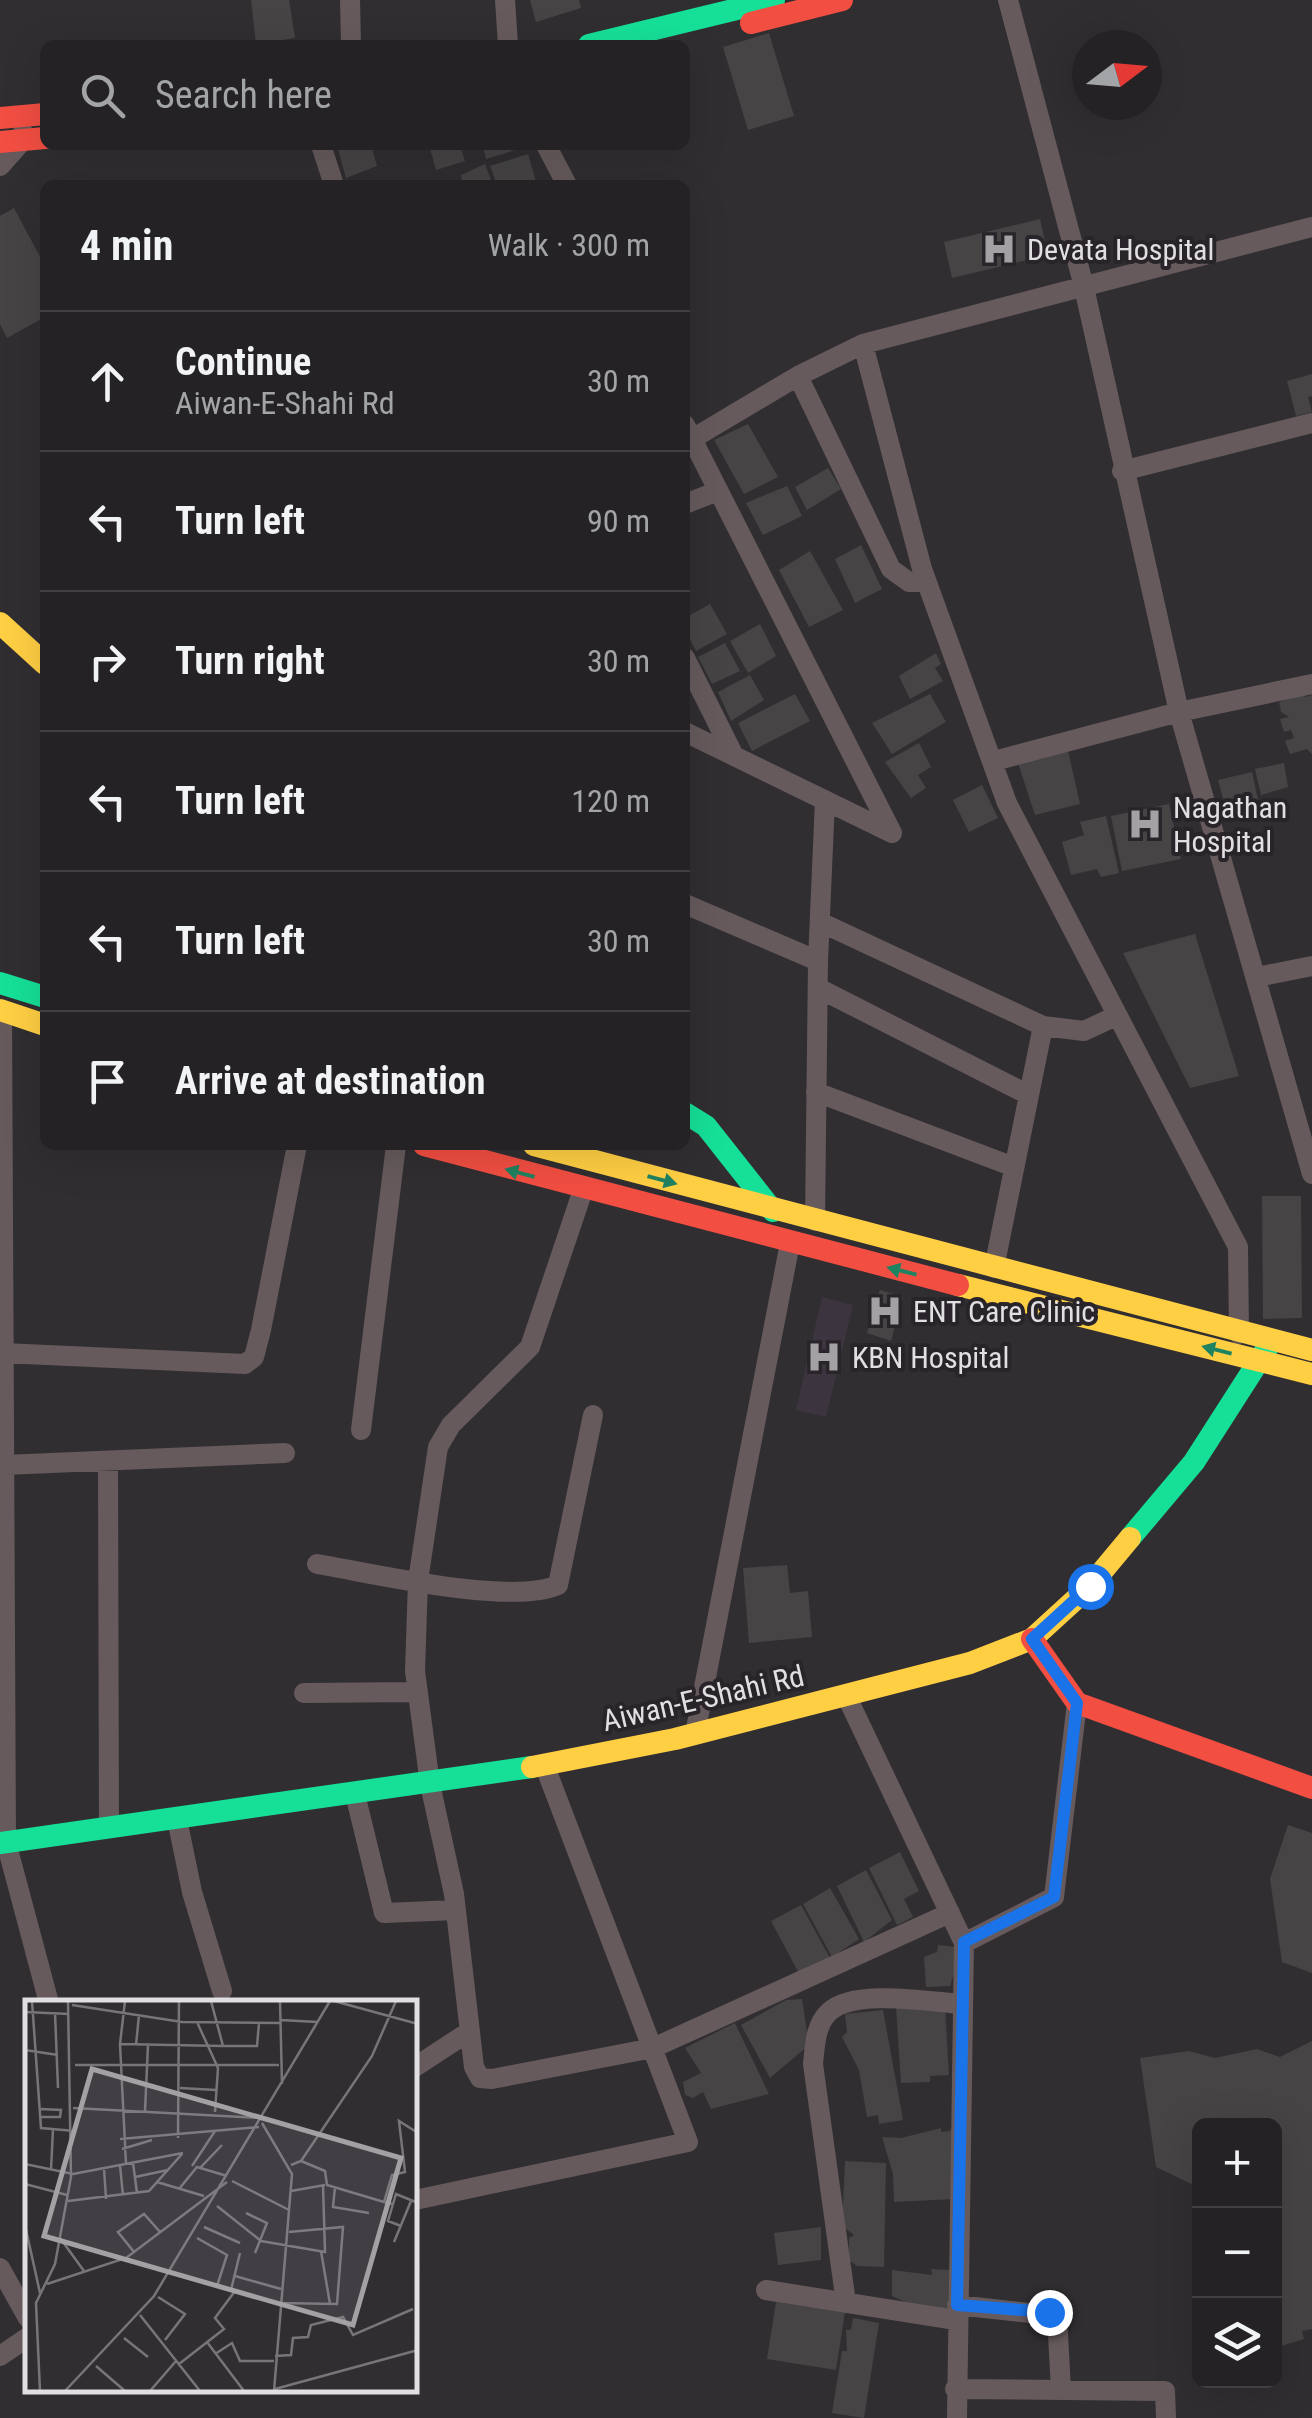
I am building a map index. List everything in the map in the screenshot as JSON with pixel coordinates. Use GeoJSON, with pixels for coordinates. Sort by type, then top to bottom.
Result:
{"type":"FeatureCollection","features":[{"type":"Feature","properties":{"kind":"main road"},"geometry":{"type":"LineString","coordinates":[[610,40],[774,0]]}},
{"type":"Feature","properties":{"kind":"main road"},"geometry":{"type":"LineString","coordinates":[[679,40],[830,2]]}},
{"type":"Feature","properties":{"kind":"main road"},"geometry":{"type":"LineString","coordinates":[[18,130],[40,117]]}},
{"type":"Feature","properties":{"kind":"main road"},"geometry":{"type":"LineString","coordinates":[[0,623],[40,659]]}},
{"type":"Feature","properties":{"kind":"main road"},"geometry":{"type":"LineString","coordinates":[[0,983],[40,996]]}},
{"type":"Feature","properties":{"kind":"main road"},"geometry":{"type":"LineString","coordinates":[[1,1011],[40,1023]]}},
{"type":"Feature","properties":{"kind":"main road"},"geometry":{"type":"LineString","coordinates":[[690,1116],[706,1126],[773,1210]]}},
{"type":"Feature","properties":{"kind":"main road"},"geometry":{"type":"LineString","coordinates":[[442,1150],[790,1243],[1266,1351],[1312,1350]]}},
{"type":"Feature","properties":{"kind":"main road"},"geometry":{"type":"LineString","coordinates":[[552,1150],[1239,1334],[1312,1374]]}},
{"type":"Feature","properties":{"kind":"main road","name":"Aiwan-E-Shahi Rd"},"geometry":{"type":"LineString","coordinates":[[3,1842],[430,1784],[544,1764],[694,1734],[970,1664],[1032,1639],[1090,1586],[1194,1462],[1266,1351]]}},
{"type":"Feature","properties":{"kind":"main road"},"geometry":{"type":"LineString","coordinates":[[1032,1639],[1077,1703],[1312,1788]]}},
{"type":"Feature","properties":{"kind":"street"},"geometry":{"type":"LineString","coordinates":[[350,0],[351,40]]}},
{"type":"Feature","properties":{"kind":"street"},"geometry":{"type":"LineString","coordinates":[[504,0],[508,40]]}},
{"type":"Feature","properties":{"kind":"street"},"geometry":{"type":"LineString","coordinates":[[1008,0],[1083,283],[1122,470],[1180,712],[1312,1174]]}},
{"type":"Feature","properties":{"kind":"street"},"geometry":{"type":"LineString","coordinates":[[0,166],[18,130]]}},
{"type":"Feature","properties":{"kind":"street"},"geometry":{"type":"LineString","coordinates":[[323,150],[332,180]]}},
{"type":"Feature","properties":{"kind":"street"},"geometry":{"type":"LineString","coordinates":[[549,150],[565,180]]}},
{"type":"Feature","properties":{"kind":"street"},"geometry":{"type":"LineString","coordinates":[[690,431],[863,344],[1083,283],[1312,227]]}},
{"type":"Feature","properties":{"kind":"street"},"geometry":{"type":"LineString","coordinates":[[863,344],[927,582],[1006,803],[1238,1247],[1239,1334]]}},
{"type":"Feature","properties":{"kind":"street"},"geometry":{"type":"LineString","coordinates":[[798,376],[891,570],[909,582],[927,582]]}},
{"type":"Feature","properties":{"kind":"street"},"geometry":{"type":"LineString","coordinates":[[1122,470],[1312,423]]}},
{"type":"Feature","properties":{"kind":"street"},"geometry":{"type":"LineString","coordinates":[[690,436],[892,834],[690,734]]}},
{"type":"Feature","properties":{"kind":"street"},"geometry":{"type":"LineString","coordinates":[[690,502],[718,490]]}},
{"type":"Feature","properties":{"kind":"street"},"geometry":{"type":"LineString","coordinates":[[690,668],[734,756]]}},
{"type":"Feature","properties":{"kind":"street"},"geometry":{"type":"LineString","coordinates":[[994,761],[1180,712],[1312,684]]}},
{"type":"Feature","properties":{"kind":"street"},"geometry":{"type":"LineString","coordinates":[[815,1222],[824,800]]}},
{"type":"Feature","properties":{"kind":"street"},"geometry":{"type":"LineString","coordinates":[[690,906],[818,960]]}},
{"type":"Feature","properties":{"kind":"street"},"geometry":{"type":"LineString","coordinates":[[820,922],[1042,1026],[1072,1032],[1116,1016]]}},
{"type":"Feature","properties":{"kind":"street"},"geometry":{"type":"LineString","coordinates":[[1257,978],[1312,966]]}},
{"type":"Feature","properties":{"kind":"street"},"geometry":{"type":"LineString","coordinates":[[818,988],[1029,1095]]}},
{"type":"Feature","properties":{"kind":"street"},"geometry":{"type":"LineString","coordinates":[[1,1011],[3,1842],[48,2000]]}},
{"type":"Feature","properties":{"kind":"street"},"geometry":{"type":"LineString","coordinates":[[994,1268],[1042,1026]]}},
{"type":"Feature","properties":{"kind":"street"},"geometry":{"type":"LineString","coordinates":[[816,1092],[1014,1168]]}},
{"type":"Feature","properties":{"kind":"street"},"geometry":{"type":"LineString","coordinates":[[3,1353],[246,1364],[254,1357],[296,1150]]}},
{"type":"Feature","properties":{"kind":"street"},"geometry":{"type":"LineString","coordinates":[[361,1430],[395,1150]]}},
{"type":"Feature","properties":{"kind":"street"},"geometry":{"type":"LineString","coordinates":[[583,1190],[530,1347],[450,1425],[438,1446],[418,1581],[414,1654],[418,1692],[430,1784],[456,1910],[474,2067],[480,2078],[492,2079],[653,2048],[950,1913]]}},
{"type":"Feature","properties":{"kind":"street"},"geometry":{"type":"LineString","coordinates":[[694,1734],[790,1243]]}},
{"type":"Feature","properties":{"kind":"street"},"geometry":{"type":"LineString","coordinates":[[317,1564],[438,1588],[537,1590],[558,1585],[593,1415]]}},
{"type":"Feature","properties":{"kind":"street"},"geometry":{"type":"LineString","coordinates":[[4,1465],[286,1453]]}},
{"type":"Feature","properties":{"kind":"street"},"geometry":{"type":"LineString","coordinates":[[108,1462],[109,1828]]}},
{"type":"Feature","properties":{"kind":"street"},"geometry":{"type":"LineString","coordinates":[[304,1693],[418,1692]]}},
{"type":"Feature","properties":{"kind":"street"},"geometry":{"type":"LineString","coordinates":[[846,1695],[964,1942],[957,2418]]}},
{"type":"Feature","properties":{"kind":"street"},"geometry":{"type":"LineString","coordinates":[[964,1942],[1054,1897],[1077,1703]]}},
{"type":"Feature","properties":{"kind":"street"},"geometry":{"type":"LineString","coordinates":[[418,2199],[688,2142],[544,1764]]}},
{"type":"Feature","properties":{"kind":"street"},"geometry":{"type":"LineString","coordinates":[[356,1794],[384,1914],[456,1910]]}},
{"type":"Feature","properties":{"kind":"street"},"geometry":{"type":"LineString","coordinates":[[178,1818],[192,1892],[222,1991]]}},
{"type":"Feature","properties":{"kind":"street"},"geometry":{"type":"LineString","coordinates":[[846,2302],[813,2064],[816,2031],[834,2008],[860,2000],[963,2004]]}},
{"type":"Feature","properties":{"kind":"street"},"geometry":{"type":"LineString","coordinates":[[418,2065],[470,2032]]}},
{"type":"Feature","properties":{"kind":"street"},"geometry":{"type":"LineString","coordinates":[[0,2268],[25,2313]]}},
{"type":"Feature","properties":{"kind":"street"},"geometry":{"type":"LineString","coordinates":[[766,2290],[957,2313],[1057,2316],[1060,2390]]}},
{"type":"Feature","properties":{"kind":"street"},"geometry":{"type":"LineString","coordinates":[[0,2356],[25,2339]]}},
{"type":"Feature","properties":{"kind":"street"},"geometry":{"type":"LineString","coordinates":[[955,2389],[1165,2391],[1166,2418]]}},
{"type":"Feature","properties":{"kind":"shaded area","name":"KBN Hospital"},"geometry":{"type":"Polygon","coordinates":[[[822,1297],[853,1305],[826,1417],[796,1410],[822,1297]]]}},
{"type":"Feature","properties":{"kind":"building"},"geometry":{"type":"Polygon","coordinates":[[[251,0],[289,0],[295,38],[256,40],[251,0]]]}},
{"type":"Feature","properties":{"kind":"building"},"geometry":{"type":"Polygon","coordinates":[[[530,0],[579,0],[581,8],[536,22],[530,0]]]}},
{"type":"Feature","properties":{"kind":"building"},"geometry":{"type":"Polygon","coordinates":[[[769,33],[794,116],[748,130],[723,47],[769,33]]]}},
{"type":"Feature","properties":{"kind":"building"},"geometry":{"type":"Polygon","coordinates":[[[338,150],[372,150],[377,166],[346,178],[338,150]]]}},
{"type":"Feature","properties":{"kind":"building"},"geometry":{"type":"Polygon","coordinates":[[[430,150],[462,150],[465,161],[436,170],[430,150]]]}},
{"type":"Feature","properties":{"kind":"building"},"geometry":{"type":"Polygon","coordinates":[[[484,150],[516,150],[486,159],[484,150]]]}},
{"type":"Feature","properties":{"kind":"building"},"geometry":{"type":"Polygon","coordinates":[[[528,154],[536,180],[495,180],[490,166],[528,154]]]}},
{"type":"Feature","properties":{"kind":"building"},"geometry":{"type":"Polygon","coordinates":[[[485,164],[491,180],[462,180],[461,175],[485,164]]]}},
{"type":"Feature","properties":{"kind":"building"},"geometry":{"type":"Polygon","coordinates":[[[14,208],[40,257],[40,320],[7,338],[0,324],[0,216],[14,208]]]}},
{"type":"Feature","properties":{"kind":"building"},"geometry":{"type":"Polygon","coordinates":[[[1040,219],[1048,255],[952,278],[944,242],[1040,219]]]}},
{"type":"Feature","properties":{"kind":"building"},"geometry":{"type":"Polygon","coordinates":[[[1312,374],[1312,396],[1308,397],[1312,412],[1296,416],[1287,381],[1312,374]]]}},
{"type":"Feature","properties":{"kind":"building"},"geometry":{"type":"Polygon","coordinates":[[[748,424],[778,477],[744,494],[714,440],[748,424]]]}},
{"type":"Feature","properties":{"kind":"building"},"geometry":{"type":"Polygon","coordinates":[[[828,468],[841,489],[807,510],[795,487],[828,468]]]}},
{"type":"Feature","properties":{"kind":"building"},"geometry":{"type":"Polygon","coordinates":[[[787,486],[802,516],[763,535],[746,503],[787,486]]]}},
{"type":"Feature","properties":{"kind":"building"},"geometry":{"type":"Polygon","coordinates":[[[861,545],[882,589],[855,603],[835,559],[861,545]]]}},
{"type":"Feature","properties":{"kind":"building"},"geometry":{"type":"Polygon","coordinates":[[[810,551],[843,610],[809,627],[779,570],[810,551]]]}},
{"type":"Feature","properties":{"kind":"building"},"geometry":{"type":"Polygon","coordinates":[[[710,604],[727,634],[696,651],[690,640],[690,615],[710,604]]]}},
{"type":"Feature","properties":{"kind":"building"},"geometry":{"type":"Polygon","coordinates":[[[760,624],[776,656],[748,673],[730,641],[760,624]]]}},
{"type":"Feature","properties":{"kind":"building"},"geometry":{"type":"Polygon","coordinates":[[[725,643],[740,671],[712,684],[698,657],[725,643]]]}},
{"type":"Feature","properties":{"kind":"building"},"geometry":{"type":"Polygon","coordinates":[[[936,653],[941,664],[935,668],[943,681],[910,699],[899,676],[936,653]]]}},
{"type":"Feature","properties":{"kind":"building"},"geometry":{"type":"Polygon","coordinates":[[[750,675],[764,700],[731,721],[718,692],[750,675]]]}},
{"type":"Feature","properties":{"kind":"building"},"geometry":{"type":"Polygon","coordinates":[[[1304,693],[1305,697],[1312,695],[1312,754],[1307,749],[1290,754],[1285,741],[1294,738],[1291,730],[1284,732],[1280,719],[1289,717],[1281,712],[1279,702],[1304,693]]]}},
{"type":"Feature","properties":{"kind":"building"},"geometry":{"type":"Polygon","coordinates":[[[795,694],[810,721],[752,751],[738,723],[795,694]]]}},
{"type":"Feature","properties":{"kind":"building"},"geometry":{"type":"Polygon","coordinates":[[[930,694],[946,722],[892,754],[872,723],[930,694]]]}},
{"type":"Feature","properties":{"kind":"building"},"geometry":{"type":"Polygon","coordinates":[[[919,743],[931,767],[918,775],[926,788],[911,798],[885,762],[919,743]]]}},
{"type":"Feature","properties":{"kind":"building"},"geometry":{"type":"Polygon","coordinates":[[[1067,746],[1080,804],[1035,815],[1017,760],[1067,746]]]}},
{"type":"Feature","properties":{"kind":"building"},"geometry":{"type":"Polygon","coordinates":[[[1284,763],[1288,787],[1261,795],[1255,769],[1284,763]]]}},
{"type":"Feature","properties":{"kind":"building"},"geometry":{"type":"Polygon","coordinates":[[[1252,772],[1258,800],[1226,809],[1218,780],[1252,772]]]}},
{"type":"Feature","properties":{"kind":"building"},"geometry":{"type":"Polygon","coordinates":[[[982,785],[998,818],[969,832],[953,800],[982,785]]]}},
{"type":"Feature","properties":{"kind":"building"},"geometry":{"type":"Polygon","coordinates":[[[1169,804],[1181,859],[1122,871],[1111,816],[1169,804]]]}},
{"type":"Feature","properties":{"kind":"building"},"geometry":{"type":"Polygon","coordinates":[[[1106,816],[1119,873],[1101,877],[1097,869],[1071,875],[1062,842],[1084,835],[1080,822],[1106,816]]]}},
{"type":"Feature","properties":{"kind":"building"},"geometry":{"type":"Polygon","coordinates":[[[1195,934],[1239,1076],[1190,1088],[1123,953],[1195,934]]]}},
{"type":"Feature","properties":{"kind":"building"},"geometry":{"type":"Polygon","coordinates":[[[1262,1196],[1301,1196],[1302,1318],[1263,1319],[1262,1196]]]}},
{"type":"Feature","properties":{"kind":"building"},"geometry":{"type":"Polygon","coordinates":[[[880,1290],[903,1297],[891,1341],[867,1333],[880,1290]]]}},
{"type":"Feature","properties":{"kind":"building"},"geometry":{"type":"Polygon","coordinates":[[[787,1565],[790,1593],[808,1591],[812,1637],[749,1643],[743,1568],[787,1565]]]}},
{"type":"Feature","properties":{"kind":"building"},"geometry":{"type":"Polygon","coordinates":[[[1288,1825],[1312,1833],[1312,1973],[1282,1962],[1270,1879],[1288,1825]]]}},
{"type":"Feature","properties":{"kind":"building"},"geometry":{"type":"Polygon","coordinates":[[[900,1852],[919,1891],[904,1899],[913,1917],[897,1925],[869,1868],[900,1852]]]}},
{"type":"Feature","properties":{"kind":"building"},"geometry":{"type":"Polygon","coordinates":[[[866,1870],[892,1920],[864,1942],[837,1886],[866,1870]]]}},
{"type":"Feature","properties":{"kind":"building"},"geometry":{"type":"Polygon","coordinates":[[[830,1888],[859,1939],[832,1957],[803,1904],[830,1888]]]}},
{"type":"Feature","properties":{"kind":"building"},"geometry":{"type":"Polygon","coordinates":[[[801,1905],[831,1960],[801,1977],[771,1921],[801,1905]]]}},
{"type":"Feature","properties":{"kind":"building"},"geometry":{"type":"Polygon","coordinates":[[[938,1945],[956,1947],[955,1970],[950,1986],[926,1987],[924,1957],[937,1952],[938,1945]]]}},
{"type":"Feature","properties":{"kind":"building"},"geometry":{"type":"Polygon","coordinates":[[[802,1999],[809,2045],[770,2078],[741,2025],[786,2000],[802,1999]]]}},
{"type":"Feature","properties":{"kind":"building"},"geometry":{"type":"Polygon","coordinates":[[[945,2006],[949,2075],[930,2076],[930,2082],[901,2083],[896,2007],[945,2006]]]}},
{"type":"Feature","properties":{"kind":"building"},"geometry":{"type":"Polygon","coordinates":[[[883,2010],[903,2120],[879,2124],[878,2115],[867,2117],[859,2070],[842,2037],[847,2032],[845,2014],[883,2010]]]}},
{"type":"Feature","properties":{"kind":"building"},"geometry":{"type":"Polygon","coordinates":[[[735,2023],[769,2094],[711,2109],[703,2092],[693,2098],[685,2095],[683,2082],[701,2073],[685,2048],[735,2023]]]}},
{"type":"Feature","properties":{"kind":"building"},"geometry":{"type":"Polygon","coordinates":[[[1312,2041],[1312,2329],[1302,2331],[1304,2339],[1282,2346],[1282,2118],[1192,2118],[1192,2184],[1156,2167],[1140,2058],[1189,2051],[1215,2058],[1257,2049],[1280,2057],[1312,2041]]]}},
{"type":"Feature","properties":{"kind":"building"},"geometry":{"type":"Polygon","coordinates":[[[952,2127],[955,2199],[894,2202],[893,2174],[882,2137],[901,2138],[941,2128],[941,2132],[950,2131],[952,2127]]]}},
{"type":"Feature","properties":{"kind":"building"},"geometry":{"type":"Polygon","coordinates":[[[845,2161],[886,2163],[884,2267],[857,2266],[849,2260],[849,2238],[854,2235],[842,2226],[845,2161]]]}},
{"type":"Feature","properties":{"kind":"building"},"geometry":{"type":"Polygon","coordinates":[[[821,2227],[821,2260],[778,2265],[774,2233],[821,2227]]]}},
{"type":"Feature","properties":{"kind":"building"},"geometry":{"type":"Polygon","coordinates":[[[931,2269],[951,2270],[949,2311],[922,2309],[892,2296],[892,2270],[932,2275],[931,2269]]]}},
{"type":"Feature","properties":{"kind":"building"},"geometry":{"type":"Polygon","coordinates":[[[776,2302],[845,2312],[836,2370],[767,2359],[776,2302]]]}},
{"type":"Feature","properties":{"kind":"building"},"geometry":{"type":"Polygon","coordinates":[[[853,2318],[879,2323],[864,2418],[832,2413],[842,2351],[847,2351],[846,2330],[851,2330],[853,2318]]]}},
{"type":"Feature","properties":{"kind":"traffic: fast"},"geometry":{"type":"LineString","coordinates":[[610,40],[774,0]]}},
{"type":"Feature","properties":{"kind":"traffic: fast"},"geometry":{"type":"LineString","coordinates":[[0,983],[40,995]]}},
{"type":"Feature","properties":{"kind":"traffic: fast"},"geometry":{"type":"LineString","coordinates":[[690,1116],[706,1126],[773,1211]]}},
{"type":"Feature","properties":{"kind":"traffic: fast"},"geometry":{"type":"LineString","coordinates":[[1130,1538],[1194,1462],[1271,1342]]}},
{"type":"Feature","properties":{"kind":"traffic: fast"},"geometry":{"type":"LineString","coordinates":[[0,1843],[532,1767]]}},
{"type":"Feature","properties":{"kind":"traffic: slow"},"geometry":{"type":"LineString","coordinates":[[0,623],[40,659]]}},
{"type":"Feature","properties":{"kind":"traffic: slow"},"geometry":{"type":"LineString","coordinates":[[0,1010],[40,1023]]}},
{"type":"Feature","properties":{"kind":"traffic: slow"},"geometry":{"type":"LineString","coordinates":[[553,1150],[1312,1350]]}},
{"type":"Feature","properties":{"kind":"traffic: slow"},"geometry":{"type":"LineString","coordinates":[[958,1285],[1312,1374]]}},
{"type":"Feature","properties":{"kind":"traffic: slow"},"geometry":{"type":"LineString","coordinates":[[532,1767],[675,1739],[970,1663],[1032,1639],[1090,1586],[1130,1538]]}},
{"type":"Feature","properties":{"kind":"traffic: jam"},"geometry":{"type":"LineString","coordinates":[[751,23],[842,0]]}},
{"type":"Feature","properties":{"kind":"traffic: jam"},"geometry":{"type":"LineString","coordinates":[[0,118],[40,114]]}},
{"type":"Feature","properties":{"kind":"traffic: jam"},"geometry":{"type":"LineString","coordinates":[[0,142],[40,138]]}},
{"type":"Feature","properties":{"kind":"traffic: jam"},"geometry":{"type":"LineString","coordinates":[[443,1150],[958,1285]]}},
{"type":"Feature","properties":{"kind":"traffic: jam"},"geometry":{"type":"LineString","coordinates":[[1032,1639],[1077,1703],[1312,1788]]}},
{"type":"Feature","properties":{"kind":"place","name":"Devata Hospital"},"geometry":{"type":"Point","coordinates":[999,249]}},
{"type":"Feature","properties":{"kind":"place","name":"Nagathan Hospital"},"geometry":{"type":"Point","coordinates":[1145,824]}},
{"type":"Feature","properties":{"kind":"place","name":"ENT Care Clinic"},"geometry":{"type":"Point","coordinates":[885,1311]}},
{"type":"Feature","properties":{"kind":"place","name":"KBN Hospital"},"geometry":{"type":"Point","coordinates":[824,1357]}},
{"type":"Feature","properties":{"kind":"route"},"geometry":{"type":"LineString","coordinates":[[1049,2312],[957,2305],[964,1942],[1054,1897],[1077,1703],[1032,1639],[1090,1586]]}}]}
